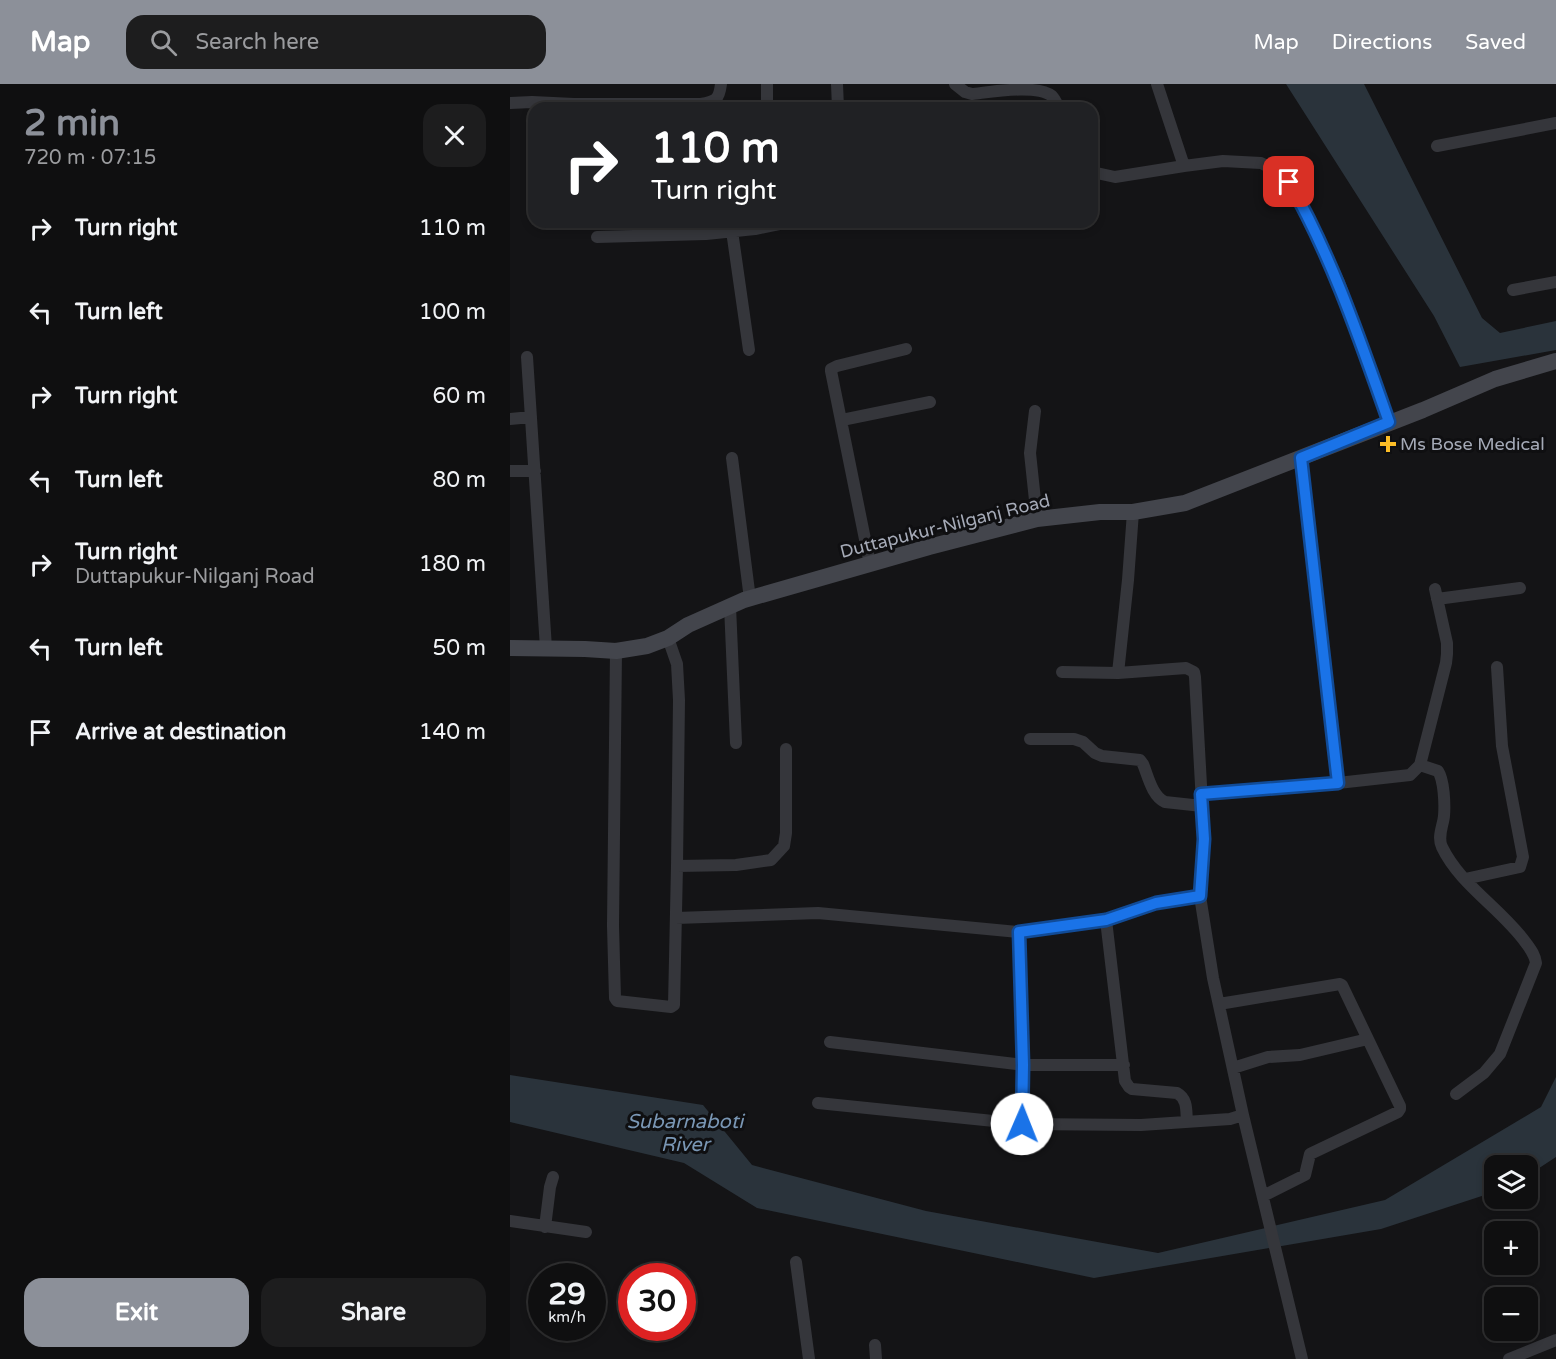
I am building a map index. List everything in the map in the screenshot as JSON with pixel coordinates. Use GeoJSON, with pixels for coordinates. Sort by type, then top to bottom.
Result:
{"type":"FeatureCollection","features":[{"type":"Feature","properties":{"kind":"main road","name":"Duttapukur-Nilganj Road"},"geometry":{"type":"LineString","coordinates":[[510,648],[616,651],[647,646],[668,638],[688,625],[730,606],[929,547],[1037,519],[1100,512],[1133,512],[1185,503],[1495,379],[1556,361]]}},
{"type":"Feature","properties":{"kind":"street"},"geometry":{"type":"LineString","coordinates":[[709,102],[720,94],[721,84]]}},
{"type":"Feature","properties":{"kind":"street"},"geometry":{"type":"LineString","coordinates":[[767,84],[767,102]]}},
{"type":"Feature","properties":{"kind":"street"},"geometry":{"type":"LineString","coordinates":[[837,84],[838,102]]}},
{"type":"Feature","properties":{"kind":"street"},"geometry":{"type":"LineString","coordinates":[[955,84],[965,93],[972,94],[1023,89],[1040,91],[1050,94],[1055,102]]}},
{"type":"Feature","properties":{"kind":"street"},"geometry":{"type":"LineString","coordinates":[[1157,84],[1184,166]]}},
{"type":"Feature","properties":{"kind":"street"},"geometry":{"type":"LineString","coordinates":[[510,103],[528,102]]}},
{"type":"Feature","properties":{"kind":"street"},"geometry":{"type":"LineString","coordinates":[[1437,146],[1556,123]]}},
{"type":"Feature","properties":{"kind":"street"},"geometry":{"type":"LineString","coordinates":[[1098,173],[1115,177],[1224,161],[1261,163],[1275,170],[1289,182],[1303,206],[1339,282],[1389,422]]}},
{"type":"Feature","properties":{"kind":"street"},"geometry":{"type":"LineString","coordinates":[[597,237],[706,234],[747,228]]}},
{"type":"Feature","properties":{"kind":"street"},"geometry":{"type":"LineString","coordinates":[[732,231],[749,350]]}},
{"type":"Feature","properties":{"kind":"street"},"geometry":{"type":"LineString","coordinates":[[1513,290],[1556,282]]}},
{"type":"Feature","properties":{"kind":"street"},"geometry":{"type":"LineString","coordinates":[[870,564],[831,369],[906,350]]}},
{"type":"Feature","properties":{"kind":"street"},"geometry":{"type":"LineString","coordinates":[[527,357],[546,648]]}},
{"type":"Feature","properties":{"kind":"street"},"geometry":{"type":"LineString","coordinates":[[842,420],[930,402]]}},
{"type":"Feature","properties":{"kind":"street"},"geometry":{"type":"LineString","coordinates":[[1035,411],[1030,453],[1037,519]]}},
{"type":"Feature","properties":{"kind":"street"},"geometry":{"type":"LineString","coordinates":[[510,419],[531,417]]}},
{"type":"Feature","properties":{"kind":"street"},"geometry":{"type":"LineString","coordinates":[[732,458],[750,599]]}},
{"type":"Feature","properties":{"kind":"street"},"geometry":{"type":"LineString","coordinates":[[1301,458],[1338,783]]}},
{"type":"Feature","properties":{"kind":"street"},"geometry":{"type":"LineString","coordinates":[[510,471],[535,471]]}},
{"type":"Feature","properties":{"kind":"street"},"geometry":{"type":"LineString","coordinates":[[1118,673],[1133,512]]}},
{"type":"Feature","properties":{"kind":"street"},"geometry":{"type":"LineString","coordinates":[[1030,739],[1074,739],[1083,742],[1102,756],[1140,760],[1156,795],[1165,802],[1202,800],[1410,776],[1420,765],[1446,663],[1447,643],[1436,594],[1520,588]]}},
{"type":"Feature","properties":{"kind":"street"},"geometry":{"type":"LineString","coordinates":[[730,606],[736,743]]}},
{"type":"Feature","properties":{"kind":"street"},"geometry":{"type":"LineString","coordinates":[[616,651],[613,926],[615,998],[617,1001],[673,1006],[677,866],[678,676],[677,664],[668,638]]}},
{"type":"Feature","properties":{"kind":"street"},"geometry":{"type":"LineString","coordinates":[[1465,879],[1520,867],[1523,857],[1502,746],[1497,667]]}},
{"type":"Feature","properties":{"kind":"street"},"geometry":{"type":"LineString","coordinates":[[1062,672],[1118,673],[1186,668],[1194,672],[1204,839],[1200,896],[1213,978],[1243,1115],[1302,1359]]}},
{"type":"Feature","properties":{"kind":"street"},"geometry":{"type":"LineString","coordinates":[[677,866],[736,865],[771,860],[778,855],[784,846],[786,833],[786,749]]}},
{"type":"Feature","properties":{"kind":"street"},"geometry":{"type":"LineString","coordinates":[[1420,765],[1438,771],[1441,775],[1444,813],[1440,837],[1442,847],[1465,879],[1515,927],[1534,955],[1536,963],[1500,1054],[1484,1073],[1456,1095]]}},
{"type":"Feature","properties":{"kind":"street"},"geometry":{"type":"LineString","coordinates":[[676,918],[818,913],[1019,932],[1106,920],[1156,903],[1200,896]]}},
{"type":"Feature","properties":{"kind":"street"},"geometry":{"type":"LineString","coordinates":[[1106,920],[1125,1081],[1132,1089],[1177,1093],[1182,1096],[1185,1101],[1187,1122]]}},
{"type":"Feature","properties":{"kind":"street"},"geometry":{"type":"LineString","coordinates":[[1019,932],[1023,1065],[1022,1124]]}},
{"type":"Feature","properties":{"kind":"street"},"geometry":{"type":"LineString","coordinates":[[1219,1004],[1342,985],[1400,1109],[1310,1154],[1305,1175],[1263,1196]]}},
{"type":"Feature","properties":{"kind":"street"},"geometry":{"type":"LineString","coordinates":[[1233,1068],[1268,1057],[1300,1055],[1368,1039]]}},
{"type":"Feature","properties":{"kind":"street"},"geometry":{"type":"LineString","coordinates":[[830,1042],[1023,1065],[1124,1065]]}},
{"type":"Feature","properties":{"kind":"street"},"geometry":{"type":"LineString","coordinates":[[818,1103],[1022,1124],[1141,1125],[1230,1119],[1243,1115]]}},
{"type":"Feature","properties":{"kind":"street"},"geometry":{"type":"LineString","coordinates":[[545,1227],[550,1187],[554,1177]]}},
{"type":"Feature","properties":{"kind":"street"},"geometry":{"type":"LineString","coordinates":[[510,1221],[586,1232]]}},
{"type":"Feature","properties":{"kind":"street"},"geometry":{"type":"LineString","coordinates":[[796,1262],[809,1359]]}},
{"type":"Feature","properties":{"kind":"street"},"geometry":{"type":"LineString","coordinates":[[1509,1359],[1556,1340]]}},
{"type":"Feature","properties":{"kind":"street"},"geometry":{"type":"LineString","coordinates":[[875,1345],[876,1359]]}},
{"type":"Feature","properties":{"kind":"water"},"geometry":{"type":"Polygon","coordinates":[[[1286,84],[1364,84],[1482,318],[1500,333],[1556,321],[1556,350],[1460,367],[1434,316],[1286,84]]]}},
{"type":"Feature","properties":{"kind":"water","name":"Subarnaboti River"},"geometry":{"type":"Polygon","coordinates":[[[510,1075],[703,1105],[752,1165],[926,1211],[1158,1253],[1385,1200],[1541,1107],[1556,1077],[1556,1157],[1538,1169],[1538,1155],[1484,1155],[1484,1195],[1381,1229],[1094,1278],[757,1208],[684,1163],[510,1122],[510,1075]]]}},
{"type":"Feature","properties":{"kind":"place","name":"Ms Bose Medical"},"geometry":{"type":"Point","coordinates":[1388,444]}},
{"type":"Feature","properties":{"kind":"route"},"geometry":{"type":"LineString","coordinates":[[1022,1124],[1023,1065],[1019,932],[1106,920],[1156,903],[1200,896],[1204,839],[1201,794],[1338,783],[1301,458],[1389,422],[1339,282],[1289,182]]}}]}
